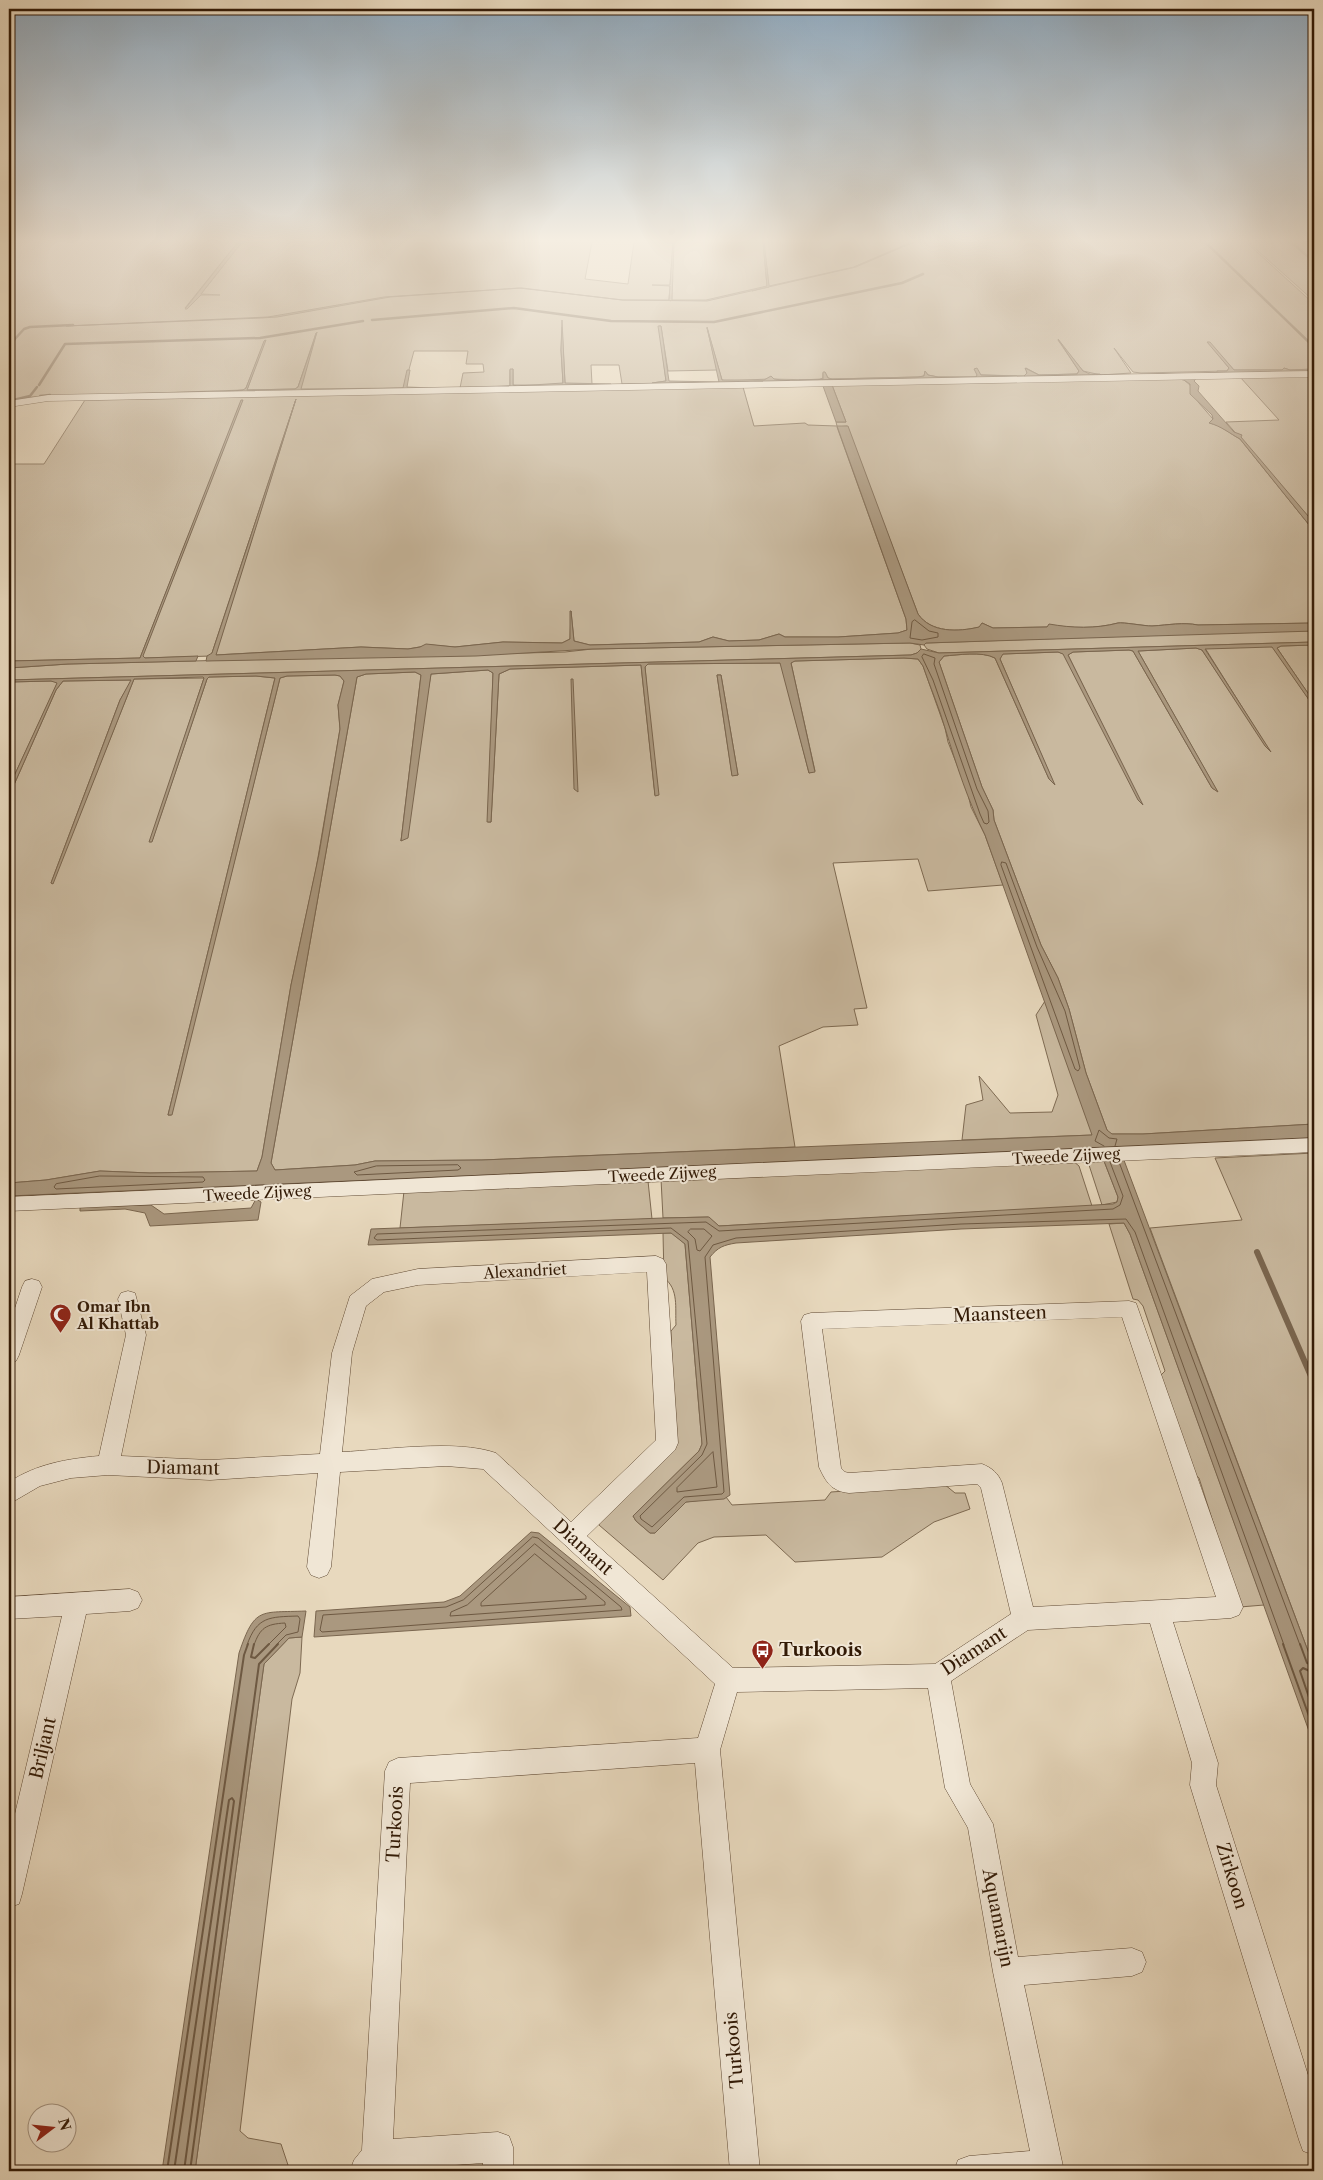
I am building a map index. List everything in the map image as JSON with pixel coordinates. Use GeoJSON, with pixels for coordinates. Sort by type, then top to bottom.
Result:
{"type":"FeatureCollection","features":[{"type":"Feature","properties":{"kind":"street"},"geometry":{"type":"LineString","coordinates":[[9,404],[57,397],[1314,374]]}},
{"type":"Feature","properties":{"kind":"street","name":"Tweede Zijweg"},"geometry":{"type":"LineString","coordinates":[[9,1204],[1314,1144]]}},
{"type":"Feature","properties":{"kind":"street","name":"Alexandriet"},"geometry":{"type":"LineString","coordinates":[[319,1567],[342,1353],[356,1302],[379,1285],[418,1277],[656,1264],[667,1443],[572,1536]]}},
{"type":"Feature","properties":{"kind":"street"},"geometry":{"type":"LineString","coordinates":[[9,1355],[32,1287]]}},
{"type":"Feature","properties":{"kind":"street"},"geometry":{"type":"LineString","coordinates":[[108,1465],[136,1335],[128,1299]]}},
{"type":"Feature","properties":{"kind":"street","name":"Maansteen"},"geometry":{"type":"LineString","coordinates":[[1129,1309],[1231,1607],[1024,1620],[991,1483],[982,1474],[849,1483],[840,1483],[835,1478],[830,1467],[811,1321],[1129,1309]]}},
{"type":"Feature","properties":{"kind":"street","name":"Diamant"},"geometry":{"type":"LineString","coordinates":[[9,1494],[34,1478],[71,1468],[108,1465],[210,1470],[446,1456],[488,1460],[728,1680],[938,1676],[1024,1620]]}},
{"type":"Feature","properties":{"kind":"street"},"geometry":{"type":"LineString","coordinates":[[9,1608],[130,1600]]}},
{"type":"Feature","properties":{"kind":"street","name":"Briljant"},"geometry":{"type":"LineString","coordinates":[[9,1894],[16,1836],[77,1603]]}},
{"type":"Feature","properties":{"kind":"street","name":"Zirkoon"},"geometry":{"type":"LineString","coordinates":[[1158,1612],[1205,1764],[1203,1785],[1314,2140]]}},
{"type":"Feature","properties":{"kind":"street","name":"Aquamarijn"},"geometry":{"type":"LineString","coordinates":[[938,1676],[958,1788],[980,1824],[1048,2168],[969,2171]]}},
{"type":"Feature","properties":{"kind":"street","name":"Turkoois"},"geometry":{"type":"LineString","coordinates":[[728,1680],[707,1750],[744,2171]]}},
{"type":"Feature","properties":{"kind":"street","name":"Turkoois"},"geometry":{"type":"LineString","coordinates":[[371,2163],[398,1771],[707,1750]]}},
{"type":"Feature","properties":{"kind":"street"},"geometry":{"type":"LineString","coordinates":[[1008,1972],[1132,1962]]}},
{"type":"Feature","properties":{"kind":"street"},"geometry":{"type":"LineString","coordinates":[[371,2163],[498,2147],[498,2171]]}},
{"type":"Feature","properties":{"kind":"shaded area"},"geometry":{"type":"Polygon","coordinates":[[[9,344],[264,344],[244,390],[32,397],[9,401],[9,344]]]}},
{"type":"Feature","properties":{"kind":"shaded area"},"geometry":{"type":"Polygon","coordinates":[[[264,344],[312,344],[298,387],[295,389],[247,390],[264,344]]]}},
{"type":"Feature","properties":{"kind":"shaded area"},"geometry":{"type":"Polygon","coordinates":[[[313,344],[561,344],[563,383],[559,385],[513,385],[513,369],[510,370],[510,386],[460,388],[463,373],[484,372],[483,364],[466,364],[468,351],[414,351],[404,388],[300,389],[313,344]]]}},
{"type":"Feature","properties":{"kind":"shaded area"},"geometry":{"type":"Polygon","coordinates":[[[563,344],[661,344],[666,381],[652,384],[622,384],[619,365],[591,365],[592,384],[565,383],[563,344]]]}},
{"type":"Feature","properties":{"kind":"shaded area"},"geometry":{"type":"Polygon","coordinates":[[[664,344],[711,344],[717,370],[668,371],[664,344]]]}},
{"type":"Feature","properties":{"kind":"shaded area"},"geometry":{"type":"Polygon","coordinates":[[[712,344],[1061,344],[1079,371],[1077,374],[1039,375],[1026,368],[1027,373],[1025,376],[981,375],[976,377],[938,377],[928,375],[925,371],[924,376],[918,377],[832,379],[828,378],[825,372],[823,373],[823,378],[818,380],[722,380],[712,344]]]}},
{"type":"Feature","properties":{"kind":"shaded area"},"geometry":{"type":"Polygon","coordinates":[[[1061,344],[1209,344],[1229,368],[1227,371],[1133,372],[1114,348],[1131,373],[1101,375],[1083,371],[1061,344]]]}},
{"type":"Feature","properties":{"kind":"shaded area"},"geometry":{"type":"Polygon","coordinates":[[[1211,344],[1314,344],[1314,369],[1234,370],[1211,344]]]}},
{"type":"Feature","properties":{"kind":"shaded area"},"geometry":{"type":"Polygon","coordinates":[[[1314,376],[1314,523],[1226,422],[1279,420],[1240,377],[1314,376]]]}},
{"type":"Feature","properties":{"kind":"shaded area"},"geometry":{"type":"Polygon","coordinates":[[[1175,378],[1184,380],[1190,385],[1199,403],[1213,419],[1210,423],[1240,439],[1314,531],[1314,623],[1152,626],[1121,623],[1092,627],[1049,625],[1047,627],[993,628],[982,623],[980,627],[963,630],[946,630],[930,625],[918,614],[847,426],[837,427],[906,619],[907,630],[898,633],[838,637],[785,637],[779,634],[759,640],[729,641],[713,637],[699,642],[590,645],[574,641],[571,611],[570,639],[562,643],[503,642],[455,647],[431,645],[408,649],[361,647],[215,655],[296,399],[211,656],[145,658],[142,656],[242,400],[140,658],[9,661],[9,466],[10,464],[44,464],[85,400],[743,387],[754,426],[805,423],[808,425],[837,426],[836,422],[846,422],[832,385],[1175,378]]]}},
{"type":"Feature","properties":{"kind":"shaded area"},"geometry":{"type":"Polygon","coordinates":[[[1314,631],[1314,642],[939,653],[927,649],[924,645],[926,643],[1314,631]]]}},
{"type":"Feature","properties":{"kind":"shaded area"},"geometry":{"type":"Polygon","coordinates":[[[910,643],[920,645],[921,649],[911,655],[9,680],[9,668],[68,664],[565,652],[592,649],[910,643]]]}},
{"type":"Feature","properties":{"kind":"shaded area"},"geometry":{"type":"Polygon","coordinates":[[[1314,645],[1314,702],[1277,648],[1281,646],[1314,645]]]}},
{"type":"Feature","properties":{"kind":"shaded area"},"geometry":{"type":"Polygon","coordinates":[[[1273,647],[1314,707],[1314,1124],[1143,1134],[1111,1134],[1107,1130],[1086,1073],[1069,1009],[1058,978],[1041,945],[994,820],[993,810],[982,787],[939,662],[944,656],[963,654],[977,654],[995,658],[1049,779],[1054,784],[1000,659],[1002,654],[1058,652],[1064,654],[1141,803],[1068,655],[1073,652],[1133,651],[1212,788],[1217,791],[1138,651],[1196,648],[1202,650],[1269,750],[1205,648],[1273,647]]]}},
{"type":"Feature","properties":{"kind":"shaded area"},"geometry":{"type":"Polygon","coordinates":[[[918,659],[923,666],[945,728],[948,742],[967,790],[971,807],[985,835],[1003,885],[928,891],[918,859],[833,863],[867,1008],[854,1009],[858,1025],[823,1027],[779,1046],[795,1147],[482,1160],[375,1161],[355,1165],[275,1170],[271,1163],[357,677],[366,674],[415,672],[421,675],[401,841],[431,674],[488,670],[493,673],[488,822],[491,822],[499,674],[510,669],[641,665],[655,795],[645,666],[648,664],[781,663],[809,773],[815,771],[791,663],[794,661],[918,659]],[[717,675],[732,775],[738,775],[721,675],[717,675]]]}},
{"type":"Feature","properties":{"kind":"shaded area"},"geometry":{"type":"Polygon","coordinates":[[[256,676],[275,678],[168,1115],[171,1115],[280,678],[287,676],[340,676],[344,681],[338,705],[340,729],[316,869],[291,985],[262,1157],[257,1171],[150,1173],[100,1171],[46,1180],[9,1183],[9,796],[56,690],[63,681],[132,680],[120,700],[52,884],[134,679],[204,678],[150,842],[152,841],[207,679],[209,677],[256,676]]]}},
{"type":"Feature","properties":{"kind":"shaded area"},"geometry":{"type":"Polygon","coordinates":[[[9,682],[58,682],[9,787],[9,682]]]}},
{"type":"Feature","properties":{"kind":"shaded area"},"geometry":{"type":"Polygon","coordinates":[[[1045,1001],[1093,1135],[962,1140],[966,1105],[983,1100],[979,1076],[1010,1113],[1052,1112],[1058,1095],[1036,1015],[1045,1001]]]}},
{"type":"Feature","properties":{"kind":"shaded area"},"geometry":{"type":"Polygon","coordinates":[[[1314,1153],[1314,1667],[1150,1228],[1242,1220],[1215,1158],[1314,1153]]]}},
{"type":"Feature","properties":{"kind":"shaded area"},"geometry":{"type":"Polygon","coordinates":[[[1073,1161],[1079,1166],[1092,1206],[719,1226],[708,1217],[663,1218],[661,1179],[1073,1161]]]}},
{"type":"Feature","properties":{"kind":"shaded area"},"geometry":{"type":"Polygon","coordinates":[[[1092,1161],[1104,1161],[1118,1197],[1117,1202],[1102,1205],[1089,1165],[1092,1161]]]}},
{"type":"Feature","properties":{"kind":"shaded area"},"geometry":{"type":"Polygon","coordinates":[[[648,1181],[652,1219],[400,1228],[404,1191],[648,1181]]]}},
{"type":"Feature","properties":{"kind":"shaded area"},"geometry":{"type":"Polygon","coordinates":[[[1124,1223],[1130,1234],[1264,1605],[1240,1607],[1199,1478],[1188,1469],[1159,1377],[1165,1371],[1143,1306],[1138,1300],[1133,1299],[1109,1224],[1124,1223]]]}},
{"type":"Feature","properties":{"kind":"shaded area"},"geometry":{"type":"Polygon","coordinates":[[[663,1233],[672,1233],[685,1244],[702,1444],[699,1451],[633,1516],[636,1521],[650,1533],[655,1533],[686,1502],[726,1497],[732,1505],[825,1500],[831,1492],[944,1484],[955,1493],[965,1493],[970,1509],[934,1522],[882,1557],[795,1562],[766,1535],[714,1537],[698,1543],[663,1580],[599,1525],[599,1516],[674,1438],[671,1331],[676,1325],[676,1306],[672,1288],[664,1278],[663,1233]]]}},
{"type":"Feature","properties":{"kind":"shaded area"},"geometry":{"type":"Polygon","coordinates":[[[302,1637],[300,1673],[292,1699],[240,2131],[248,2138],[281,2144],[290,2171],[195,2171],[264,1664],[289,1638],[302,1637]]]}},
{"type":"Feature","properties":{"kind":"water"},"geometry":{"type":"Polygon","coordinates":[[[263,344],[265,344],[247,390],[295,389],[298,387],[314,344],[301,389],[403,388],[407,370],[410,370],[407,387],[433,388],[210,393],[243,390],[246,388],[263,344]]]}},
{"type":"Feature","properties":{"kind":"water"},"geometry":{"type":"Polygon","coordinates":[[[561,344],[563,344],[565,383],[611,384],[611,386],[502,387],[510,386],[510,369],[513,369],[513,385],[563,383],[561,344]]]}},
{"type":"Feature","properties":{"kind":"water"},"geometry":{"type":"Polygon","coordinates":[[[661,344],[664,344],[669,381],[719,382],[712,344],[722,380],[764,380],[771,376],[774,379],[790,381],[652,385],[652,383],[666,381],[661,344]]]}},
{"type":"Feature","properties":{"kind":"water"},"geometry":{"type":"Polygon","coordinates":[[[1061,344],[1083,371],[1102,376],[1026,378],[1024,376],[1027,373],[1025,368],[1039,375],[1077,374],[1079,371],[1061,344]]]}},
{"type":"Feature","properties":{"kind":"water"},"geometry":{"type":"Polygon","coordinates":[[[1208,344],[1211,344],[1234,370],[1282,370],[1284,368],[1290,370],[1314,369],[1314,372],[1217,374],[1217,371],[1227,371],[1229,368],[1208,344]]]}},
{"type":"Feature","properties":{"kind":"water"},"geometry":{"type":"Polygon","coordinates":[[[977,368],[981,375],[1017,376],[1016,378],[799,380],[823,379],[823,372],[825,372],[828,378],[832,379],[918,377],[924,376],[925,371],[928,375],[938,377],[976,377],[974,369],[977,368]]]}},
{"type":"Feature","properties":{"kind":"water"},"geometry":{"type":"Polygon","coordinates":[[[1175,378],[1196,379],[1194,381],[1199,386],[1198,391],[1234,432],[1242,435],[1241,437],[1314,523],[1314,531],[1240,439],[1209,423],[1213,419],[1212,415],[1190,394],[1190,384],[1175,378]]]}},
{"type":"Feature","properties":{"kind":"water"},"geometry":{"type":"Polygon","coordinates":[[[832,385],[846,422],[836,422],[823,386],[832,385]]]}},
{"type":"Feature","properties":{"kind":"water"},"geometry":{"type":"Polygon","coordinates":[[[296,399],[216,655],[361,647],[408,649],[426,644],[455,647],[503,642],[562,643],[570,639],[570,611],[574,641],[590,645],[699,642],[713,637],[729,641],[759,640],[779,634],[785,637],[838,637],[898,633],[907,630],[906,619],[837,426],[848,426],[918,614],[930,625],[946,630],[962,630],[979,627],[982,623],[993,628],[1047,627],[1049,624],[1092,627],[1121,623],[1152,626],[1314,623],[1314,631],[926,643],[924,645],[910,643],[592,649],[476,656],[206,661],[207,656],[212,653],[296,399]]]}},
{"type":"Feature","properties":{"kind":"water"},"geometry":{"type":"Polygon","coordinates":[[[241,400],[243,400],[143,656],[145,658],[198,656],[196,661],[68,664],[9,668],[9,661],[140,658],[241,400]]]}},
{"type":"Feature","properties":{"kind":"water"},"geometry":{"type":"Polygon","coordinates":[[[1314,642],[1314,645],[1281,646],[1277,648],[1314,702],[1314,707],[1272,647],[1205,649],[1271,752],[1265,746],[1202,650],[1196,648],[1138,651],[1218,792],[1212,788],[1133,651],[1073,652],[1068,655],[1143,805],[1138,800],[1063,654],[1058,652],[1003,654],[1000,659],[1055,785],[1049,779],[995,658],[977,654],[963,654],[944,656],[939,662],[982,787],[993,810],[994,820],[1041,945],[1058,978],[1069,1009],[1086,1073],[1107,1130],[1112,1134],[1143,1134],[1314,1124],[1314,1138],[1119,1147],[1314,1667],[1314,1745],[1130,1234],[1124,1223],[961,1229],[736,1243],[719,1249],[710,1257],[730,1495],[724,1499],[686,1502],[655,1533],[650,1533],[633,1516],[699,1451],[702,1444],[685,1244],[671,1233],[368,1245],[371,1229],[709,1217],[719,1226],[1113,1204],[1117,1202],[1118,1197],[1099,1148],[9,1196],[9,1183],[46,1180],[100,1171],[150,1173],[257,1171],[262,1157],[291,985],[319,854],[340,729],[338,705],[344,681],[340,676],[335,675],[287,676],[280,678],[172,1115],[168,1115],[275,678],[256,676],[209,677],[207,679],[152,842],[149,842],[204,678],[134,679],[53,884],[51,883],[120,700],[131,680],[63,681],[56,690],[9,796],[9,787],[57,683],[51,681],[9,682],[9,680],[911,655],[921,649],[939,653],[1314,642]],[[918,659],[795,661],[791,663],[815,772],[809,773],[780,663],[648,664],[645,667],[659,795],[655,796],[641,665],[510,669],[499,674],[491,822],[487,822],[493,673],[488,670],[431,674],[408,838],[401,841],[421,675],[415,672],[366,674],[357,677],[271,1163],[275,1170],[355,1165],[375,1161],[482,1160],[1092,1135],[985,835],[963,782],[923,666],[918,659]]]}},
{"type":"Feature","properties":{"kind":"water"},"geometry":{"type":"Polygon","coordinates":[[[717,675],[721,675],[738,775],[732,776],[717,675]]]}},
{"type":"Feature","properties":{"kind":"water"},"geometry":{"type":"Polygon","coordinates":[[[571,679],[573,679],[578,792],[574,789],[571,679]]]}},
{"type":"Feature","properties":{"kind":"water"},"geometry":{"type":"Polygon","coordinates":[[[256,1199],[261,1202],[258,1220],[150,1226],[145,1213],[125,1209],[80,1211],[80,1207],[151,1205],[164,1214],[251,1208],[256,1199]]]}},
{"type":"Feature","properties":{"kind":"water"},"geometry":{"type":"Polygon","coordinates":[[[531,1532],[539,1533],[630,1607],[631,1616],[314,1637],[316,1611],[444,1602],[460,1596],[531,1532]]]}},
{"type":"Feature","properties":{"kind":"water"},"geometry":{"type":"Polygon","coordinates":[[[306,1611],[302,1637],[289,1638],[264,1664],[195,2171],[162,2171],[239,1653],[250,1627],[261,1615],[306,1611]]]}},
{"type":"Feature","properties":{"kind":"waterway"},"geometry":{"type":"LineString","coordinates":[[9,347],[11,344]]}},
{"type":"Feature","properties":{"kind":"waterway"},"geometry":{"type":"LineString","coordinates":[[39,385],[65,344],[74,344]]}},
{"type":"Feature","properties":{"kind":"waterway"},"geometry":{"type":"LineString","coordinates":[[1311,344],[1314,347]]}},
{"type":"Feature","properties":{"kind":"waterway"},"geometry":{"type":"LineString","coordinates":[[9,401],[30,396],[37,387]]}},
{"type":"Feature","properties":{"kind":"waterway"},"geometry":{"type":"LineString","coordinates":[[40,396],[50,395]]}},
{"type":"Feature","properties":{"kind":"waterway"},"geometry":{"type":"LineString","coordinates":[[1257,1252],[1314,1383]]}},
{"type":"Feature","properties":{"kind":"place","name":"Omar Ibn Al Khattab"},"geometry":{"type":"Point","coordinates":[61,1334]}},
{"type":"Feature","properties":{"kind":"place","name":"Turkoois"},"geometry":{"type":"Point","coordinates":[763,1669]}}]}
